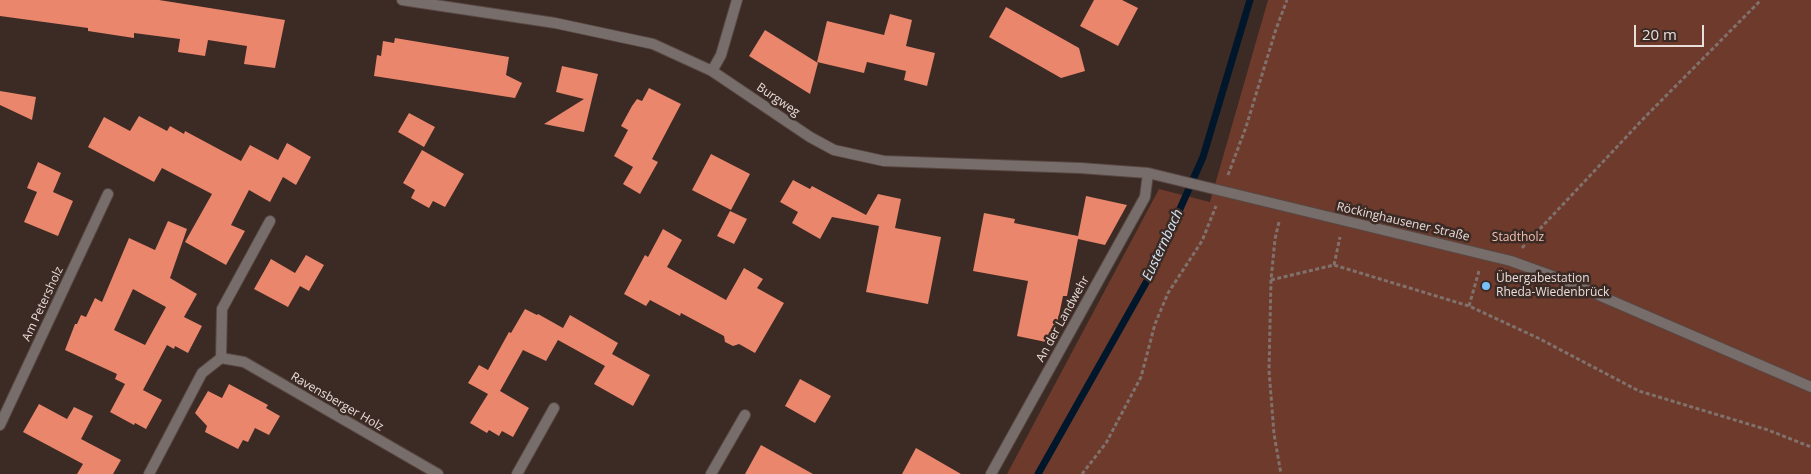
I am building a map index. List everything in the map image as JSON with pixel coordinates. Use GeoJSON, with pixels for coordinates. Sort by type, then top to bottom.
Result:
{"type":"FeatureCollection","features":[{"type":"Feature","properties":{"kind":"street","name":"Burgweg"},"geometry":{"type":"LineString","coordinates":[[402,0],[555,24],[653,44],[712,71],[810,137],[834,150],[884,160],[1080,168],[1148,173]]}},
{"type":"Feature","properties":{"kind":"street"},"geometry":{"type":"LineString","coordinates":[[712,71],[721,55],[737,0]]}},
{"type":"Feature","properties":{"kind":"street","name":"Röckinghausener Straße"},"geometry":{"type":"LineString","coordinates":[[1148,173],[1511,261],[1566,281],[1811,387]]}},
{"type":"Feature","properties":{"kind":"street","name":"An der Landwehr"},"geometry":{"type":"LineString","coordinates":[[991,474],[1145,197],[1148,173]]}},
{"type":"Feature","properties":{"kind":"street","name":"Am Petersholz"},"geometry":{"type":"LineString","coordinates":[[0,424],[108,194]]}},
{"type":"Feature","properties":{"kind":"street"},"geometry":{"type":"LineString","coordinates":[[149,474],[202,373],[221,358],[222,309],[270,221]]}},
{"type":"Feature","properties":{"kind":"street","name":"Ravensberger Holz"},"geometry":{"type":"LineString","coordinates":[[221,358],[244,362],[438,474]]}},
{"type":"Feature","properties":{"kind":"street"},"geometry":{"type":"LineString","coordinates":[[517,474],[554,408]]}},
{"type":"Feature","properties":{"kind":"street"},"geometry":{"type":"LineString","coordinates":[[711,474],[745,415]]}},
{"type":"Feature","properties":{"kind":"path"},"geometry":{"type":"LineString","coordinates":[[1082,474],[1106,443],[1141,377],[1155,324],[1168,293],[1202,241],[1217,190],[1246,127],[1286,0]]}},
{"type":"Feature","properties":{"kind":"path"},"geometry":{"type":"LineString","coordinates":[[1511,261],[1645,117],[1761,0]]}},
{"type":"Feature","properties":{"kind":"path"},"geometry":{"type":"LineString","coordinates":[[1282,474],[1274,434],[1269,370],[1271,280],[1275,239],[1283,206]]}},
{"type":"Feature","properties":{"kind":"path"},"geometry":{"type":"LineString","coordinates":[[1334,265],[1344,220]]}},
{"type":"Feature","properties":{"kind":"path"},"geometry":{"type":"LineString","coordinates":[[1469,306],[1483,253]]}},
{"type":"Feature","properties":{"kind":"path"},"geometry":{"type":"LineString","coordinates":[[1271,280],[1334,265],[1469,306],[1538,338],[1639,391],[1768,430],[1811,447]]}},
{"type":"Feature","properties":{"kind":"green space","name":"Stadtholz"},"geometry":{"type":"Polygon","coordinates":[[[1268,0],[1811,0],[1811,474],[1007,474],[1159,189],[1210,202],[1268,0]]]}},
{"type":"Feature","properties":{"kind":"building"},"geometry":{"type":"Polygon","coordinates":[[[0,0],[159,0],[285,20],[275,68],[244,64],[247,46],[208,40],[205,56],[178,52],[180,39],[134,33],[134,38],[88,31],[88,28],[0,16],[0,0]]]}},
{"type":"Feature","properties":{"kind":"building"},"geometry":{"type":"Polygon","coordinates":[[[1094,0],[1122,0],[1138,8],[1118,46],[1080,26],[1094,0]]]}},
{"type":"Feature","properties":{"kind":"building"},"geometry":{"type":"Polygon","coordinates":[[[1006,7],[1079,48],[1085,71],[1061,78],[989,37],[1006,7]]]}},
{"type":"Feature","properties":{"kind":"building"},"geometry":{"type":"Polygon","coordinates":[[[890,14],[912,20],[906,46],[935,53],[927,86],[904,80],[906,71],[867,62],[864,73],[817,62],[827,21],[884,35],[890,14]]]}},
{"type":"Feature","properties":{"kind":"building"},"geometry":{"type":"Polygon","coordinates":[[[765,30],[818,63],[810,94],[749,56],[765,30]]]}},
{"type":"Feature","properties":{"kind":"building"},"geometry":{"type":"Polygon","coordinates":[[[395,38],[509,57],[506,75],[522,83],[515,98],[374,76],[377,55],[381,56],[383,41],[394,43],[395,38]]]}},
{"type":"Feature","properties":{"kind":"building"},"geometry":{"type":"Polygon","coordinates":[[[562,66],[598,74],[584,132],[544,124],[584,99],[556,92],[562,66]]]}},
{"type":"Feature","properties":{"kind":"building"},"geometry":{"type":"Polygon","coordinates":[[[649,88],[681,104],[652,159],[658,162],[640,194],[623,184],[633,167],[614,156],[628,130],[621,126],[637,99],[642,101],[649,88]]]}},
{"type":"Feature","properties":{"kind":"building"},"geometry":{"type":"Polygon","coordinates":[[[0,91],[36,97],[32,120],[0,105],[0,91]]]}},
{"type":"Feature","properties":{"kind":"building"},"geometry":{"type":"Polygon","coordinates":[[[409,113],[435,127],[424,147],[398,132],[409,113]]]}},
{"type":"Feature","properties":{"kind":"building"},"geometry":{"type":"Polygon","coordinates":[[[139,116],[167,131],[170,126],[184,134],[185,131],[241,161],[250,145],[278,160],[287,143],[311,157],[296,185],[283,177],[270,202],[249,190],[231,225],[245,231],[226,265],[185,242],[212,194],[162,168],[154,182],[88,147],[104,117],[130,131],[139,116]]]}},
{"type":"Feature","properties":{"kind":"building"},"geometry":{"type":"Polygon","coordinates":[[[422,150],[464,174],[445,207],[433,201],[429,208],[411,198],[415,190],[403,183],[422,150]]]}},
{"type":"Feature","properties":{"kind":"building"},"geometry":{"type":"Polygon","coordinates":[[[711,154],[750,174],[731,210],[692,190],[711,154]]]}},
{"type":"Feature","properties":{"kind":"building"},"geometry":{"type":"Polygon","coordinates":[[[38,162],[61,173],[53,192],[73,201],[58,236],[24,222],[37,192],[27,188],[38,162]]]}},
{"type":"Feature","properties":{"kind":"building"},"geometry":{"type":"Polygon","coordinates":[[[793,180],[810,189],[812,186],[866,215],[878,194],[901,199],[895,228],[941,237],[928,304],[866,292],[879,226],[832,217],[820,239],[792,223],[798,212],[780,202],[793,180]]]}},
{"type":"Feature","properties":{"kind":"building"},"geometry":{"type":"Polygon","coordinates":[[[1086,196],[1127,205],[1105,245],[1078,239],[1067,296],[1063,296],[1058,320],[1046,342],[1017,336],[1028,281],[973,271],[984,213],[1015,219],[1014,223],[1078,236],[1086,196]]]}},
{"type":"Feature","properties":{"kind":"building"},"geometry":{"type":"Polygon","coordinates":[[[730,211],[747,219],[734,244],[717,236],[730,211]]]}},
{"type":"Feature","properties":{"kind":"building"},"geometry":{"type":"Polygon","coordinates":[[[168,221],[187,229],[170,278],[197,294],[184,317],[202,326],[188,353],[175,346],[174,349],[167,345],[143,390],[162,400],[146,429],[135,423],[134,425],[110,412],[125,384],[115,379],[117,374],[65,350],[75,324],[77,324],[81,315],[86,317],[95,298],[102,302],[129,238],[155,250],[168,221]],[[133,289],[114,330],[145,345],[166,307],[133,289]]]}},
{"type":"Feature","properties":{"kind":"building"},"geometry":{"type":"Polygon","coordinates":[[[663,229],[682,240],[667,267],[726,300],[744,268],[763,279],[757,288],[784,303],[755,353],[739,344],[733,346],[725,342],[724,336],[681,313],[680,316],[650,300],[646,306],[624,294],[645,255],[648,257],[663,229]]]}},
{"type":"Feature","properties":{"kind":"building"},"geometry":{"type":"Polygon","coordinates":[[[306,255],[324,265],[309,291],[300,286],[288,307],[254,289],[271,259],[295,273],[306,255]]]}},
{"type":"Feature","properties":{"kind":"building"},"geometry":{"type":"Polygon","coordinates":[[[525,309],[563,328],[570,315],[618,343],[612,354],[650,375],[633,406],[594,384],[605,366],[558,340],[546,361],[523,350],[500,391],[529,408],[513,437],[502,431],[499,436],[489,430],[487,433],[470,423],[488,394],[468,383],[479,365],[488,370],[509,332],[511,333],[525,309]]]}},
{"type":"Feature","properties":{"kind":"building"},"geometry":{"type":"Polygon","coordinates":[[[800,379],[831,396],[815,423],[785,406],[800,379]]]}},
{"type":"Feature","properties":{"kind":"building"},"geometry":{"type":"Polygon","coordinates":[[[229,384],[268,405],[266,408],[280,416],[269,435],[255,428],[248,442],[243,440],[238,449],[205,432],[207,426],[195,413],[208,391],[222,398],[229,384]]]}},
{"type":"Feature","properties":{"kind":"building"},"geometry":{"type":"Polygon","coordinates":[[[39,404],[67,419],[74,407],[93,416],[81,439],[121,460],[113,474],[77,474],[83,464],[23,432],[39,404]]]}},
{"type":"Feature","properties":{"kind":"building"},"geometry":{"type":"Polygon","coordinates":[[[761,445],[813,474],[745,474],[761,445]]]}},
{"type":"Feature","properties":{"kind":"building"},"geometry":{"type":"Polygon","coordinates":[[[916,448],[961,474],[902,474],[916,448]]]}},
{"type":"Feature","properties":{"kind":"waterway","name":"Eusternbach"},"geometry":{"type":"LineString","coordinates":[[1038,474],[1152,272],[1203,157],[1250,0]]}},
{"type":"Feature","properties":{"kind":"place","name":"Übergabestation Rheda-Wiedenbrück"},"geometry":{"type":"Point","coordinates":[1486,286]}}]}
